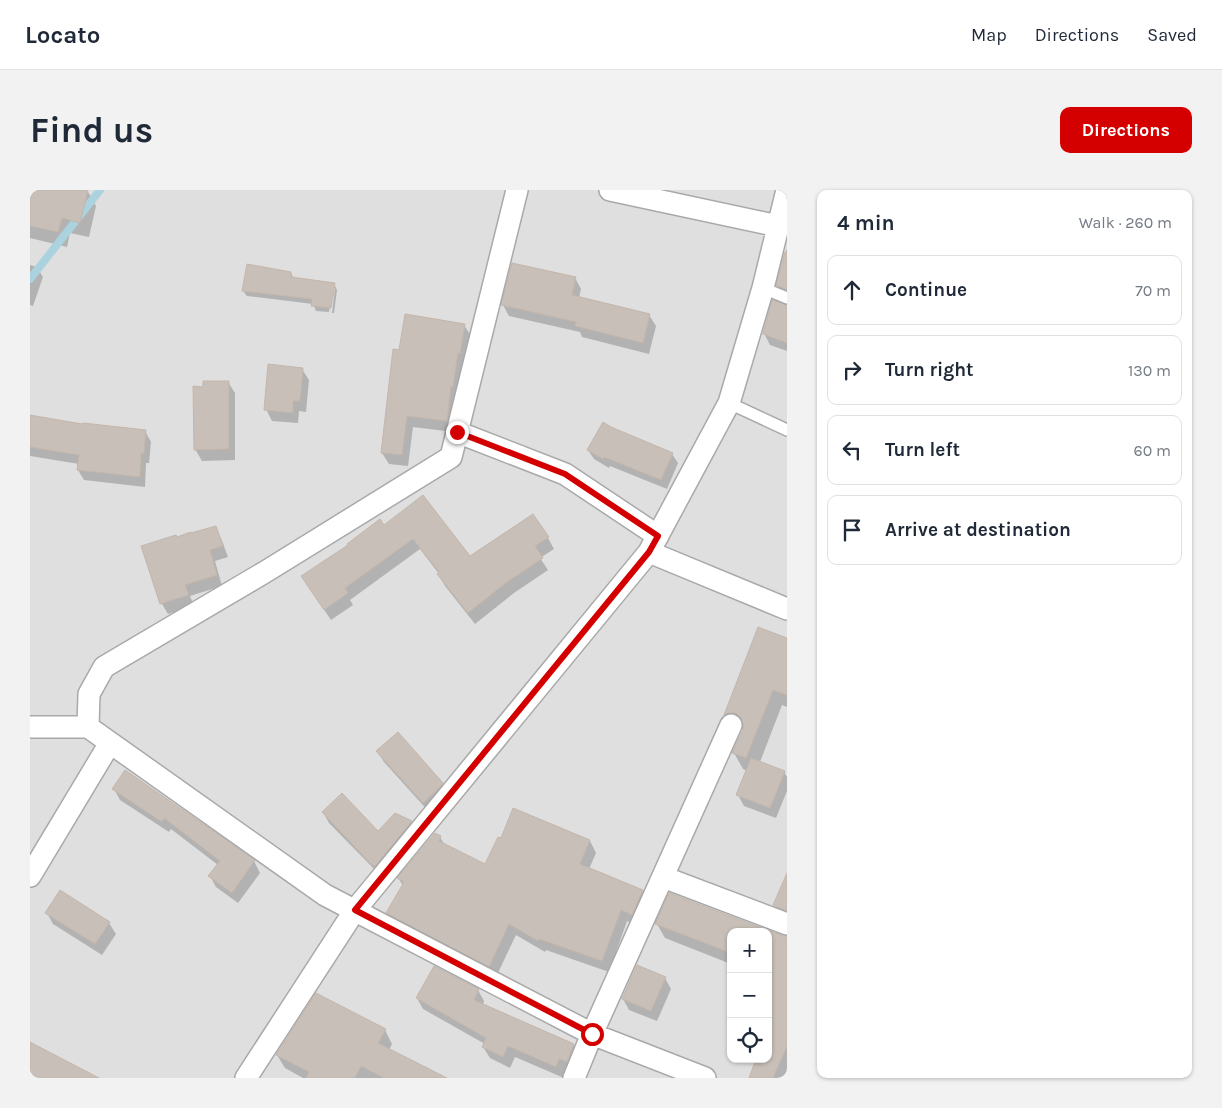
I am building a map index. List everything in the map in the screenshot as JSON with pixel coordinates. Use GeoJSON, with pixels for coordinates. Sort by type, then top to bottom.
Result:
{"type":"FeatureCollection","features":[{"type":"Feature","properties":{"kind":"street"},"geometry":{"type":"LineString","coordinates":[[88,727],[89,694],[104,667],[265,572],[451,456],[517,190]]}},
{"type":"Feature","properties":{"kind":"street"},"geometry":{"type":"LineString","coordinates":[[610,190],[778,226]]}},
{"type":"Feature","properties":{"kind":"street"},"geometry":{"type":"LineString","coordinates":[[246,1078],[355,910],[654,544],[729,403],[763,288],[787,190]]}},
{"type":"Feature","properties":{"kind":"street"},"geometry":{"type":"LineString","coordinates":[[457,432],[565,474],[654,544],[787,609]]}},
{"type":"Feature","properties":{"kind":"street"},"geometry":{"type":"LineString","coordinates":[[574,1078],[731,725]]}},
{"type":"Feature","properties":{"kind":"street"},"geometry":{"type":"LineString","coordinates":[[30,727],[88,727],[325,895],[592,1034],[705,1078]]}},
{"type":"Feature","properties":{"kind":"street"},"geometry":{"type":"LineString","coordinates":[[30,876],[110,743]]}},
{"type":"Feature","properties":{"kind":"street"},"geometry":{"type":"LineString","coordinates":[[663,878],[787,924]]}},
{"type":"Feature","properties":{"kind":"lane"},"geometry":{"type":"LineString","coordinates":[[763,288],[787,298]]}},
{"type":"Feature","properties":{"kind":"lane"},"geometry":{"type":"LineString","coordinates":[[729,403],[787,430]]}},
{"type":"Feature","properties":{"kind":"shaded area"},"geometry":{"type":"Polygon","coordinates":[[[30,190],[787,190],[787,1078],[30,1078],[30,190]]]}},
{"type":"Feature","properties":{"kind":"building"},"geometry":{"type":"Polygon","coordinates":[[[30,190],[88,190],[80,223],[62,218],[58,232],[30,226],[30,190]]]}},
{"type":"Feature","properties":{"kind":"building"},"geometry":{"type":"Polygon","coordinates":[[[785,252],[787,252],[787,290],[776,285],[785,252]]]}},
{"type":"Feature","properties":{"kind":"building"},"geometry":{"type":"Polygon","coordinates":[[[512,263],[576,277],[572,295],[650,314],[643,343],[575,326],[576,322],[501,305],[512,263]]]}},
{"type":"Feature","properties":{"kind":"building"},"geometry":{"type":"Polygon","coordinates":[[[247,264],[291,272],[291,277],[335,283],[331,308],[311,306],[312,299],[242,291],[247,264]]]}},
{"type":"Feature","properties":{"kind":"building"},"geometry":{"type":"Polygon","coordinates":[[[772,300],[787,305],[787,343],[763,334],[772,300]]]}},
{"type":"Feature","properties":{"kind":"building"},"geometry":{"type":"Polygon","coordinates":[[[405,314],[465,324],[460,354],[458,353],[453,387],[451,386],[447,421],[407,416],[402,455],[381,453],[393,349],[399,350],[405,314]]]}},
{"type":"Feature","properties":{"kind":"building"},"geometry":{"type":"Polygon","coordinates":[[[268,364],[303,368],[300,401],[293,401],[293,413],[264,410],[268,364]]]}},
{"type":"Feature","properties":{"kind":"building"},"geometry":{"type":"Polygon","coordinates":[[[203,381],[229,381],[229,449],[194,450],[193,386],[203,387],[203,381]]]}},
{"type":"Feature","properties":{"kind":"building"},"geometry":{"type":"Polygon","coordinates":[[[30,415],[82,424],[146,430],[144,453],[141,453],[140,477],[77,470],[79,455],[30,447],[30,415]]]}},
{"type":"Feature","properties":{"kind":"building"},"geometry":{"type":"Polygon","coordinates":[[[603,422],[673,453],[661,480],[604,457],[603,459],[587,450],[603,422]]]}},
{"type":"Feature","properties":{"kind":"building"},"geometry":{"type":"Polygon","coordinates":[[[423,495],[470,556],[533,514],[549,537],[535,546],[543,558],[507,582],[468,613],[437,574],[439,572],[413,539],[345,588],[348,593],[324,610],[301,576],[348,545],[380,519],[384,525],[423,495]]]}},
{"type":"Feature","properties":{"kind":"building"},"geometry":{"type":"Polygon","coordinates":[[[216,526],[223,546],[210,550],[217,575],[185,585],[189,595],[160,604],[141,546],[176,535],[177,537],[216,526]]]}},
{"type":"Feature","properties":{"kind":"building"},"geometry":{"type":"Polygon","coordinates":[[[758,627],[787,638],[787,695],[773,690],[746,758],[732,753],[743,730],[741,718],[736,713],[724,715],[758,627]]]}},
{"type":"Feature","properties":{"kind":"building"},"geometry":{"type":"Polygon","coordinates":[[[398,732],[443,783],[423,803],[376,751],[398,732]]]}},
{"type":"Feature","properties":{"kind":"building"},"geometry":{"type":"Polygon","coordinates":[[[751,758],[785,771],[770,808],[736,795],[751,758]]]}},
{"type":"Feature","properties":{"kind":"building"},"geometry":{"type":"Polygon","coordinates":[[[125,770],[255,860],[232,893],[208,876],[220,861],[164,818],[162,822],[112,789],[125,770]]]}},
{"type":"Feature","properties":{"kind":"building"},"geometry":{"type":"Polygon","coordinates":[[[342,793],[378,831],[395,813],[412,821],[375,866],[322,812],[342,793]]]}},
{"type":"Feature","properties":{"kind":"building"},"geometry":{"type":"Polygon","coordinates":[[[513,808],[590,840],[580,864],[643,890],[632,915],[621,910],[602,961],[539,939],[538,941],[509,924],[489,967],[386,913],[404,882],[397,878],[435,833],[441,836],[439,841],[485,864],[498,837],[501,838],[513,808]]]}},
{"type":"Feature","properties":{"kind":"building"},"geometry":{"type":"Polygon","coordinates":[[[787,873],[787,911],[773,905],[787,873]]]}},
{"type":"Feature","properties":{"kind":"building"},"geometry":{"type":"Polygon","coordinates":[[[60,890],[110,922],[95,944],[45,913],[60,890]]]}},
{"type":"Feature","properties":{"kind":"building"},"geometry":{"type":"Polygon","coordinates":[[[669,893],[762,928],[727,928],[727,951],[655,924],[669,893]]]}},
{"type":"Feature","properties":{"kind":"building"},"geometry":{"type":"Polygon","coordinates":[[[772,932],[787,936],[787,1046],[773,1078],[749,1078],[755,1063],[772,1063],[772,932]]]}},
{"type":"Feature","properties":{"kind":"building"},"geometry":{"type":"Polygon","coordinates":[[[637,965],[666,977],[651,1011],[622,999],[637,965]]]}},
{"type":"Feature","properties":{"kind":"building"},"geometry":{"type":"Polygon","coordinates":[[[434,966],[479,989],[474,1000],[574,1044],[567,1062],[559,1059],[556,1067],[508,1046],[503,1057],[482,1047],[486,1038],[416,998],[434,966]]]}},
{"type":"Feature","properties":{"kind":"building"},"geometry":{"type":"Polygon","coordinates":[[[316,993],[386,1029],[378,1043],[447,1078],[384,1078],[361,1066],[355,1078],[306,1078],[309,1072],[276,1055],[316,993]]]}},
{"type":"Feature","properties":{"kind":"building"},"geometry":{"type":"Polygon","coordinates":[[[30,1042],[99,1078],[38,1078],[30,1074],[30,1042]]]}},
{"type":"Feature","properties":{"kind":"waterway"},"geometry":{"type":"LineString","coordinates":[[30,279],[100,190]]}},
{"type":"Feature","properties":{"kind":"route"},"geometry":{"type":"LineString","coordinates":[[457,432],[565,474],[658,536],[649,552],[355,910],[592,1034]]}}]}
